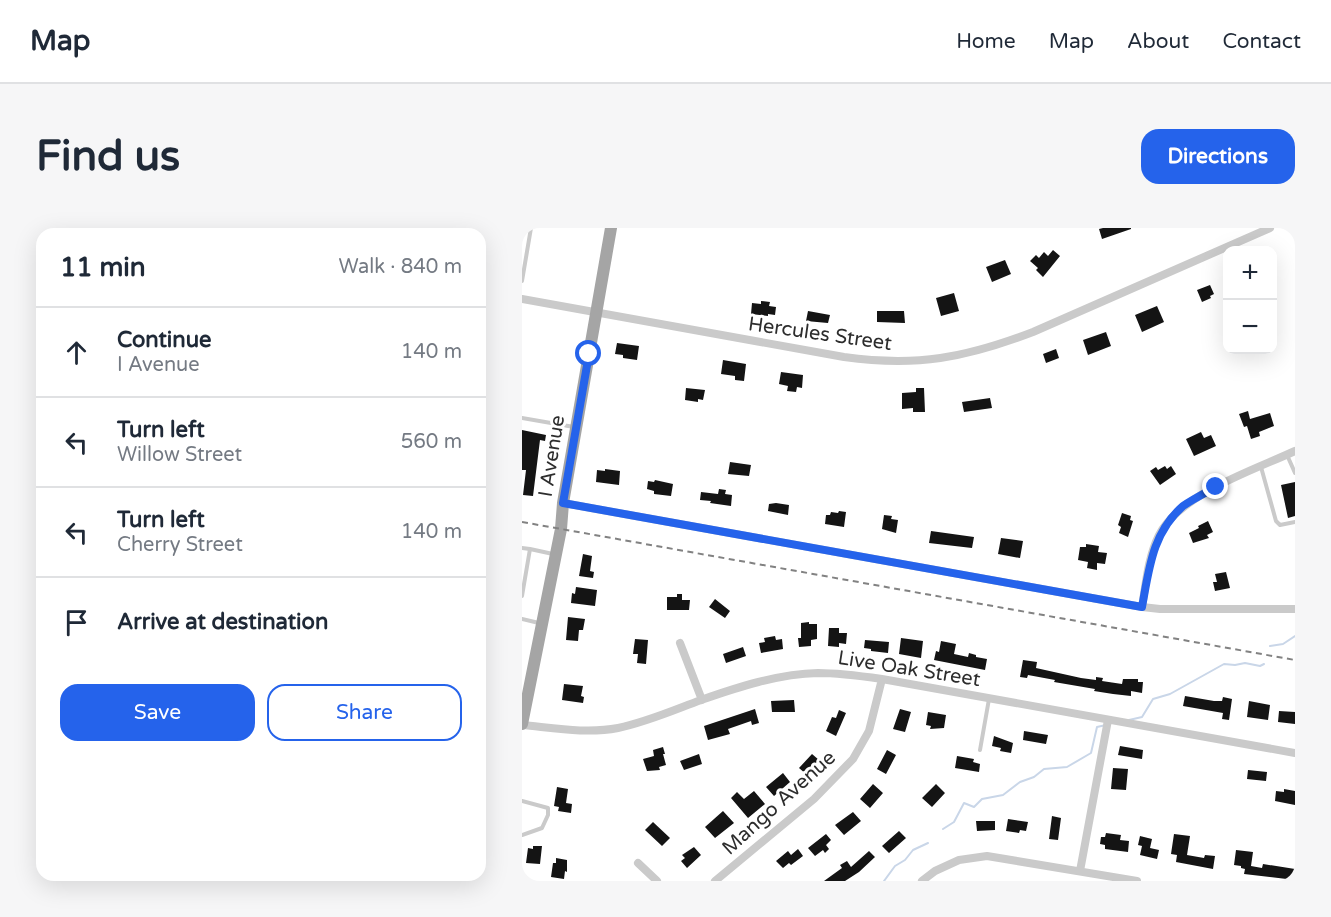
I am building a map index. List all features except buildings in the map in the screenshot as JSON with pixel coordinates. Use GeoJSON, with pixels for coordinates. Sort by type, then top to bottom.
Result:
{"type":"FeatureCollection","features":[{"type":"Feature","properties":{"kind":"main road","name":"I Avenue"},"geometry":{"type":"LineString","coordinates":[[522,725],[556,555],[611,228]]}},
{"type":"Feature","properties":{"kind":"street","name":"Hercules Street"},"geometry":{"type":"LineString","coordinates":[[522,299],[832,355],[878,362],[913,362],[963,355],[999,345],[1270,228]]}},
{"type":"Feature","properties":{"kind":"street"},"geometry":{"type":"LineString","coordinates":[[1142,607],[1152,552],[1160,534],[1170,520],[1185,505],[1216,487],[1291,453]]}},
{"type":"Feature","properties":{"kind":"street"},"geometry":{"type":"LineString","coordinates":[[563,503],[1142,607],[1295,609]]}},
{"type":"Feature","properties":{"kind":"street"},"geometry":{"type":"LineString","coordinates":[[680,643],[702,700]]}},
{"type":"Feature","properties":{"kind":"street","name":"Live Oak Street"},"geometry":{"type":"LineString","coordinates":[[522,725],[579,730],[618,728],[754,684],[788,676],[816,673],[844,674],[1295,753]]}},
{"type":"Feature","properties":{"kind":"street","name":"Mango Avenue"},"geometry":{"type":"LineString","coordinates":[[715,881],[814,799],[853,759],[868,731],[882,679]]}},
{"type":"Feature","properties":{"kind":"street"},"geometry":{"type":"LineString","coordinates":[[1080,871],[1108,720]]}},
{"type":"Feature","properties":{"kind":"street"},"geometry":{"type":"LineString","coordinates":[[922,881],[935,871],[959,860],[987,856],[1137,881]]}},
{"type":"Feature","properties":{"kind":"street"},"geometry":{"type":"LineString","coordinates":[[638,863],[657,881]]}},
{"type":"Feature","properties":{"kind":"lane"},"geometry":{"type":"LineString","coordinates":[[522,281],[531,228]]}},
{"type":"Feature","properties":{"kind":"lane"},"geometry":{"type":"LineString","coordinates":[[522,418],[576,427]]}},
{"type":"Feature","properties":{"kind":"lane"},"geometry":{"type":"LineString","coordinates":[[1291,453],[1295,473]]}},
{"type":"Feature","properties":{"kind":"lane"},"geometry":{"type":"LineString","coordinates":[[1261,467],[1276,521],[1280,525],[1295,522]]}},
{"type":"Feature","properties":{"kind":"lane"},"geometry":{"type":"LineString","coordinates":[[522,548],[556,555]]}},
{"type":"Feature","properties":{"kind":"lane"},"geometry":{"type":"LineString","coordinates":[[522,596],[530,549]]}},
{"type":"Feature","properties":{"kind":"lane"},"geometry":{"type":"LineString","coordinates":[[522,619],[542,623]]}},
{"type":"Feature","properties":{"kind":"lane"},"geometry":{"type":"LineString","coordinates":[[980,750],[989,698]]}},
{"type":"Feature","properties":{"kind":"lane"},"geometry":{"type":"LineString","coordinates":[[522,801],[548,808],[548,815],[542,828],[522,835]]}},
{"type":"Feature","properties":{"kind":"waterway"},"geometry":{"type":"LineString","coordinates":[[1270,646],[1283,644],[1295,636]]}},
{"type":"Feature","properties":{"kind":"waterway"},"geometry":{"type":"LineString","coordinates":[[1129,720],[1142,717],[1153,699],[1170,694],[1224,664],[1245,663],[1260,666],[1264,664]]}},
{"type":"Feature","properties":{"kind":"waterway"},"geometry":{"type":"LineString","coordinates":[[943,829],[954,822],[964,803],[974,807],[982,799],[1003,795],[1020,782],[1034,777],[1044,769],[1067,767],[1091,753],[1097,727],[1106,725]]}},
{"type":"Feature","properties":{"kind":"waterway"},"geometry":{"type":"LineString","coordinates":[[884,881],[895,866],[905,860],[913,850],[928,843]]}},
{"type":"Feature","properties":{"kind":"railway"},"geometry":{"type":"LineString","coordinates":[[522,522],[1295,660]]}},
{"type":"Feature","properties":{"kind":"route"},"geometry":{"type":"LineString","coordinates":[[589,354],[563,503],[1142,607],[1152,552],[1160,534],[1185,505],[1216,487]]}}]}
